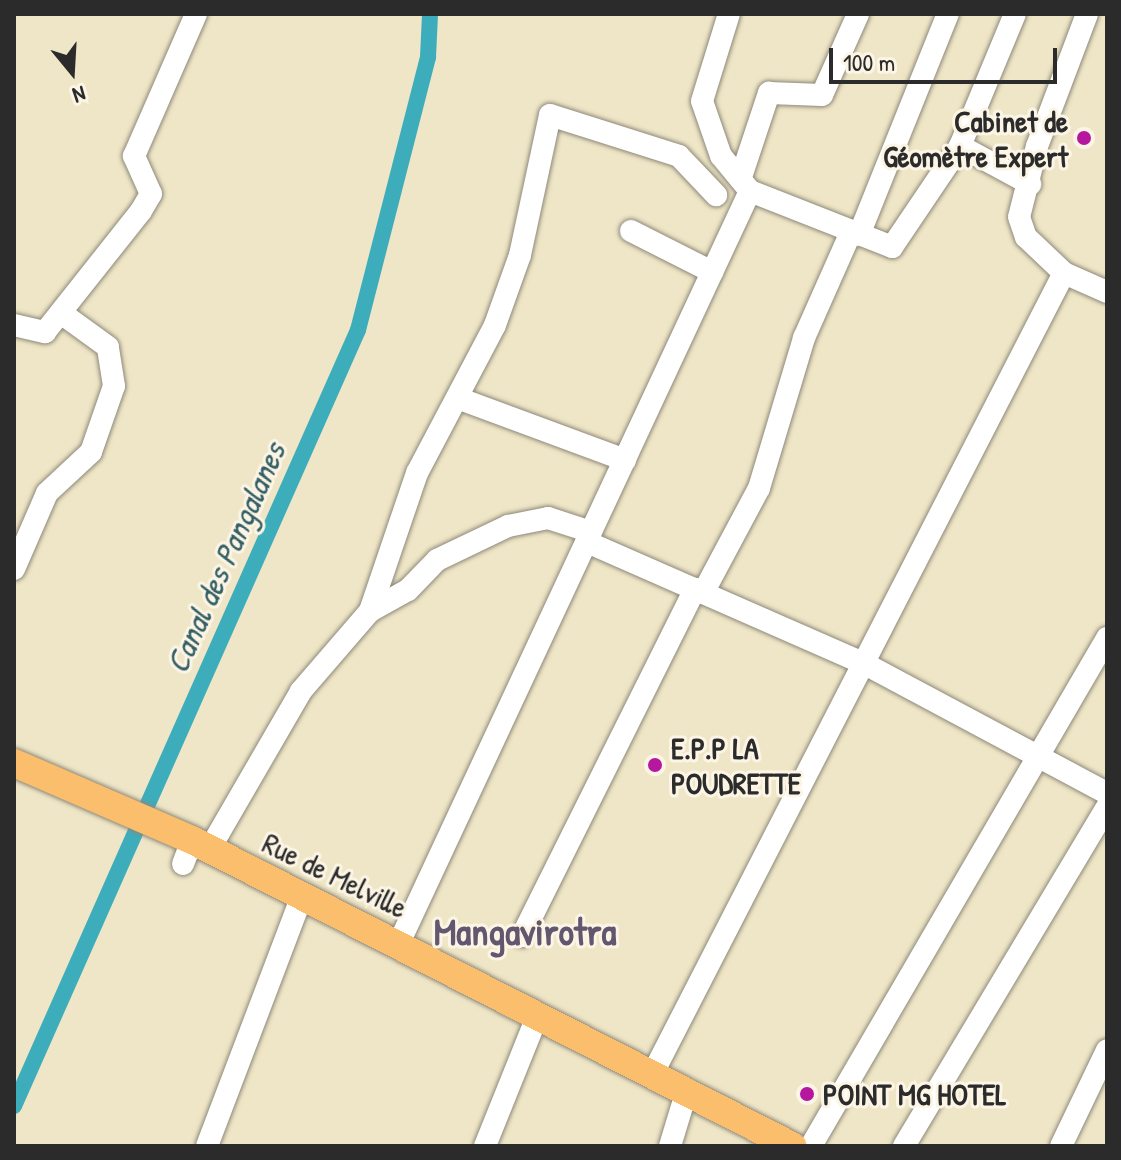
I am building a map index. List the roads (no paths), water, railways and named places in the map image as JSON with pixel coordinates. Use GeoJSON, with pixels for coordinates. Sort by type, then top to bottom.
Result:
{"type":"FeatureCollection","features":[{"type":"Feature","properties":{"kind":"main road","name":"Rue de Melville"},"geometry":{"type":"LineString","coordinates":[[14,763],[195,851],[399,943],[654,1071],[792,1146]]}},
{"type":"Feature","properties":{"kind":"street"},"geometry":{"type":"LineString","coordinates":[[14,325],[36,334],[61,313],[151,194],[134,156],[196,14]]}},
{"type":"Feature","properties":{"kind":"street"},"geometry":{"type":"LineString","coordinates":[[729,14],[702,101],[721,156],[745,184],[855,233],[899,245],[960,146],[1015,14]]}},
{"type":"Feature","properties":{"kind":"street"},"geometry":{"type":"LineString","coordinates":[[399,943],[712,272],[745,184],[769,93],[822,95],[858,14]]}},
{"type":"Feature","properties":{"kind":"street"},"geometry":{"type":"LineString","coordinates":[[522,936],[699,591],[759,488],[804,338],[855,233],[948,14]]}},
{"type":"Feature","properties":{"kind":"street"},"geometry":{"type":"LineString","coordinates":[[1087,14],[1037,146],[1020,228],[1064,273],[1107,292]]}},
{"type":"Feature","properties":{"kind":"street"},"geometry":{"type":"LineString","coordinates":[[195,851],[295,701],[370,611],[417,473],[460,399],[520,255],[550,115],[679,156],[721,156]]}},
{"type":"Feature","properties":{"kind":"street"},"geometry":{"type":"LineString","coordinates":[[960,146],[1030,184]]}},
{"type":"Feature","properties":{"kind":"street"},"geometry":{"type":"LineString","coordinates":[[679,156],[716,195]]}},
{"type":"Feature","properties":{"kind":"street"},"geometry":{"type":"LineString","coordinates":[[631,231],[712,272]]}},
{"type":"Feature","properties":{"kind":"street"},"geometry":{"type":"LineString","coordinates":[[654,1071],[1064,273]]}},
{"type":"Feature","properties":{"kind":"street"},"geometry":{"type":"LineString","coordinates":[[14,569],[47,493],[91,452],[114,386],[108,347],[61,313]]}},
{"type":"Feature","properties":{"kind":"street"},"geometry":{"type":"LineString","coordinates":[[460,399],[625,460]]}},
{"type":"Feature","properties":{"kind":"street"},"geometry":{"type":"LineString","coordinates":[[370,611],[408,590],[437,560],[508,526],[548,518],[699,591],[865,664],[1045,754],[1107,793]]}},
{"type":"Feature","properties":{"kind":"street"},"geometry":{"type":"LineString","coordinates":[[811,1146],[1045,754],[1107,638]]}},
{"type":"Feature","properties":{"kind":"street"},"geometry":{"type":"LineString","coordinates":[[904,1146],[1107,807]]}},
{"type":"Feature","properties":{"kind":"street"},"geometry":{"type":"LineString","coordinates":[[207,1146],[301,898]]}},
{"type":"Feature","properties":{"kind":"street"},"geometry":{"type":"LineString","coordinates":[[485,1146],[538,1014]]}},
{"type":"Feature","properties":{"kind":"street"},"geometry":{"type":"LineString","coordinates":[[1061,1146],[1107,1050]]}},
{"type":"Feature","properties":{"kind":"street"},"geometry":{"type":"LineString","coordinates":[[670,1146],[687,1090]]}},
{"type":"Feature","properties":{"kind":"waterway","name":"Canal des Pangalanes"},"geometry":{"type":"LineString","coordinates":[[14,1106],[358,330],[428,57],[430,14]]}},
{"type":"Feature","properties":{"kind":"place","name":"Cabinet de Géomètre Expert"},"geometry":{"type":"Point","coordinates":[1084,138]}},
{"type":"Feature","properties":{"kind":"place","name":"E.P.P LA POUDRETTE"},"geometry":{"type":"Point","coordinates":[655,765]}},
{"type":"Feature","properties":{"kind":"place","name":"POINT MG HOTEL"},"geometry":{"type":"Point","coordinates":[807,1094]}},
{"type":"Feature","properties":{"kind":"district","name":"Mangavirotra"},"geometry":{"type":"Point","coordinates":[525,932]}}]}
